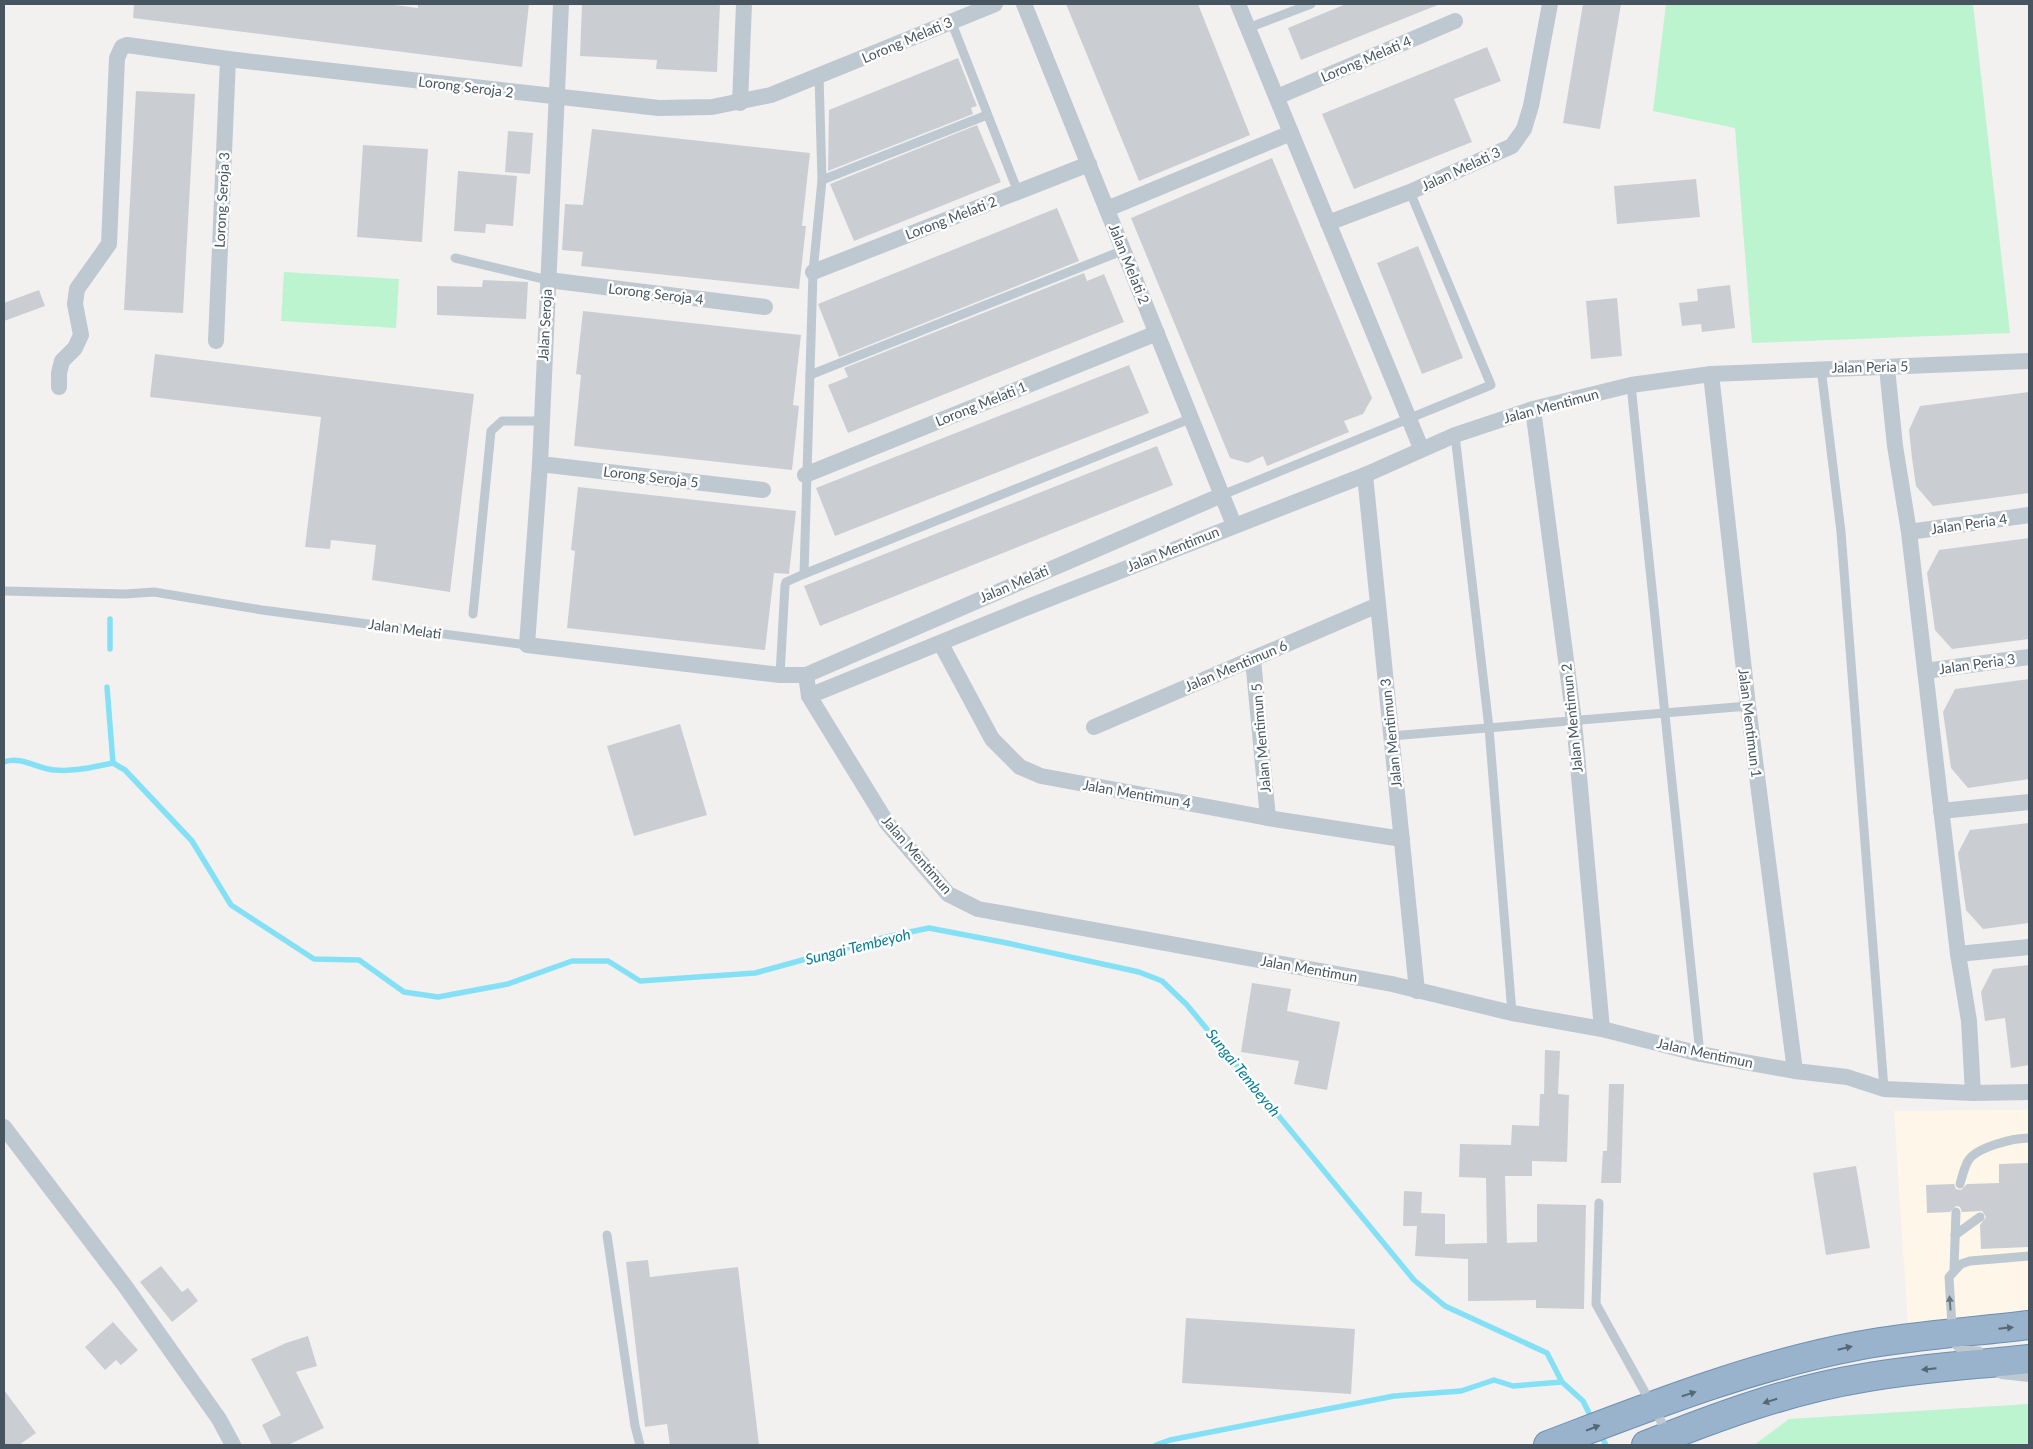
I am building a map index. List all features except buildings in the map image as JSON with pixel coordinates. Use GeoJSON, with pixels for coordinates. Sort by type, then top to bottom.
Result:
{"type":"FeatureCollection","features":[{"type":"Feature","properties":{"kind":"highway"},"geometry":{"type":"LineString","coordinates":[[1548,1445],[1647,1407],[1812,1356],[1906,1337],[2029,1325]]}},
{"type":"Feature","properties":{"kind":"highway"},"geometry":{"type":"LineString","coordinates":[[1658,1440],[1804,1390],[1862,1378],[2029,1359]]}},
{"type":"Feature","properties":{"kind":"street","name":"Jalan Seroja"},"geometry":{"type":"LineString","coordinates":[[527,645],[540,464],[561,4]]}},
{"type":"Feature","properties":{"kind":"street"},"geometry":{"type":"LineString","coordinates":[[740,103],[744,4]]}},
{"type":"Feature","properties":{"kind":"street","name":"Lorong Melati 3"},"geometry":{"type":"LineString","coordinates":[[819,76],[995,4]]}},
{"type":"Feature","properties":{"kind":"street","name":"Jalan Melati 2"},"geometry":{"type":"LineString","coordinates":[[1024,4],[1234,525]]}},
{"type":"Feature","properties":{"kind":"street"},"geometry":{"type":"LineString","coordinates":[[1238,4],[1421,448]]}},
{"type":"Feature","properties":{"kind":"street","name":"Jalan Melati 3"},"geometry":{"type":"LineString","coordinates":[[1328,223],[1410,192],[1512,146],[1524,129],[1531,106],[1550,4]]}},
{"type":"Feature","properties":{"kind":"street","name":"Lorong Melati 4"},"geometry":{"type":"LineString","coordinates":[[1276,97],[1455,21]]}},
{"type":"Feature","properties":{"kind":"street","name":"Lorong Seroja 2"},"geometry":{"type":"LineString","coordinates":[[59,387],[59,366],[65,356],[75,348],[81,335],[76,304],[77,290],[109,244],[117,58],[122,48],[134,44],[228,59],[558,98],[684,109],[740,103],[771,95],[819,76]]}},
{"type":"Feature","properties":{"kind":"street","name":"Lorong Seroja 3"},"geometry":{"type":"LineString","coordinates":[[216,341],[228,59]]}},
{"type":"Feature","properties":{"kind":"street"},"geometry":{"type":"LineString","coordinates":[[1107,209],[1291,133]]}},
{"type":"Feature","properties":{"kind":"street","name":"Lorong Melati 2"},"geometry":{"type":"LineString","coordinates":[[813,272],[1089,164]]}},
{"type":"Feature","properties":{"kind":"street","name":"Lorong Seroja 4"},"geometry":{"type":"LineString","coordinates":[[548,280],[765,307]]}},
{"type":"Feature","properties":{"kind":"street","name":"Lorong Melati 1"},"geometry":{"type":"LineString","coordinates":[[805,474],[1157,333]]}},
{"type":"Feature","properties":{"kind":"street","name":"Jalan Peria 5"},"geometry":{"type":"LineString","coordinates":[[1711,374],[1821,368],[1887,368],[2029,361]]}},
{"type":"Feature","properties":{"kind":"street"},"geometry":{"type":"LineString","coordinates":[[1887,368],[1895,446],[1909,532],[1958,954],[1969,1021],[1974,1093]]}},
{"type":"Feature","properties":{"kind":"street","name":"Jalan Mentimun"},"geometry":{"type":"LineString","coordinates":[[1711,374],[1631,385],[1533,409],[1455,435],[1421,448],[1365,474],[809,696],[887,823],[948,894],[978,909],[1417,990],[1512,1013],[1602,1029],[1700,1054],[1796,1071],[1847,1077],[1884,1089],[1974,1093],[2029,1092]]}},
{"type":"Feature","properties":{"kind":"street","name":"Jalan Mentimun 1"},"geometry":{"type":"LineString","coordinates":[[1711,374],[1748,706],[1796,1071]]}},
{"type":"Feature","properties":{"kind":"street","name":"Jalan Mentimun 2"},"geometry":{"type":"LineString","coordinates":[[1533,409],[1574,721],[1602,1029]]}},
{"type":"Feature","properties":{"kind":"street","name":"Lorong Seroja 5"},"geometry":{"type":"LineString","coordinates":[[540,464],[763,490]]}},
{"type":"Feature","properties":{"kind":"street","name":"Jalan Mentimun 3"},"geometry":{"type":"LineString","coordinates":[[1365,474],[1417,990]]}},
{"type":"Feature","properties":{"kind":"street","name":"Jalan Melati"},"geometry":{"type":"LineString","coordinates":[[527,645],[780,674],[806,674],[1222,495]]}},
{"type":"Feature","properties":{"kind":"street","name":"Jalan Peria 4"},"geometry":{"type":"LineString","coordinates":[[1909,532],[2029,516]]}},
{"type":"Feature","properties":{"kind":"street","name":"Jalan Mentimun 6"},"geometry":{"type":"LineString","coordinates":[[1094,727],[1378,605]]}},
{"type":"Feature","properties":{"kind":"street","name":"Jalan Mentimun 4"},"geometry":{"type":"LineString","coordinates":[[941,644],[992,739],[1020,767],[1041,776],[1268,818],[1402,839]]}},
{"type":"Feature","properties":{"kind":"street","name":"Jalan Peria 3"},"geometry":{"type":"LineString","coordinates":[[1925,671],[2029,657]]}},
{"type":"Feature","properties":{"kind":"street","name":"Jalan Mentimun 5"},"geometry":{"type":"LineString","coordinates":[[1253,659],[1268,818]]}},
{"type":"Feature","properties":{"kind":"street"},"geometry":{"type":"LineString","coordinates":[[806,674],[809,696]]}},
{"type":"Feature","properties":{"kind":"street"},"geometry":{"type":"LineString","coordinates":[[1941,811],[2029,802]]}},
{"type":"Feature","properties":{"kind":"street"},"geometry":{"type":"LineString","coordinates":[[1958,954],[2029,947]]}},
{"type":"Feature","properties":{"kind":"street"},"geometry":{"type":"LineString","coordinates":[[4,1127],[125,1286],[219,1419],[233,1445]]}},
{"type":"Feature","properties":{"kind":"street"},"geometry":{"type":"LineString","coordinates":[[1959,1366],[2029,1374]]}},
{"type":"Feature","properties":{"kind":"lane"},"geometry":{"type":"LineString","coordinates":[[1248,28],[1311,4]]}},
{"type":"Feature","properties":{"kind":"lane"},"geometry":{"type":"LineString","coordinates":[[951,21],[1018,192]]}},
{"type":"Feature","properties":{"kind":"lane"},"geometry":{"type":"LineString","coordinates":[[804,574],[805,474],[813,272],[822,180],[819,76]]}},
{"type":"Feature","properties":{"kind":"lane"},"geometry":{"type":"LineString","coordinates":[[822,180],[987,115]]}},
{"type":"Feature","properties":{"kind":"lane"},"geometry":{"type":"LineString","coordinates":[[1222,495],[1491,385],[1410,192]]}},
{"type":"Feature","properties":{"kind":"lane"},"geometry":{"type":"LineString","coordinates":[[810,374],[1124,250]]}},
{"type":"Feature","properties":{"kind":"lane"},"geometry":{"type":"LineString","coordinates":[[455,258],[548,280]]}},
{"type":"Feature","properties":{"kind":"lane"},"geometry":{"type":"LineString","coordinates":[[1821,368],[1841,532],[1884,1089]]}},
{"type":"Feature","properties":{"kind":"lane"},"geometry":{"type":"LineString","coordinates":[[1631,385],[1700,1054]]}},
{"type":"Feature","properties":{"kind":"lane"},"geometry":{"type":"LineString","coordinates":[[780,674],[784,585],[786,582],[1192,418]]}},
{"type":"Feature","properties":{"kind":"lane"},"geometry":{"type":"LineString","coordinates":[[473,614],[491,431],[502,421],[541,421]]}},
{"type":"Feature","properties":{"kind":"lane"},"geometry":{"type":"LineString","coordinates":[[1455,435],[1489,728],[1512,1013]]}},
{"type":"Feature","properties":{"kind":"lane","name":"Jalan Melati"},"geometry":{"type":"LineString","coordinates":[[4,591],[125,594],[154,592],[262,610],[527,645]]}},
{"type":"Feature","properties":{"kind":"lane"},"geometry":{"type":"LineString","coordinates":[[1391,736],[1748,706]]}},
{"type":"Feature","properties":{"kind":"lane"},"geometry":{"type":"LineString","coordinates":[[1960,1184],[1968,1161],[1975,1153],[2015,1138],[2029,1138]]}},
{"type":"Feature","properties":{"kind":"lane"},"geometry":{"type":"LineString","coordinates":[[1599,1203],[1596,1304],[1647,1407],[1658,1440]]}},
{"type":"Feature","properties":{"kind":"lane"},"geometry":{"type":"LineString","coordinates":[[1954,1269],[1956,1212]]}},
{"type":"Feature","properties":{"kind":"lane"},"geometry":{"type":"LineString","coordinates":[[1955,1235],[1980,1217]]}},
{"type":"Feature","properties":{"kind":"lane"},"geometry":{"type":"LineString","coordinates":[[607,1234],[635,1426],[640,1445]]}},
{"type":"Feature","properties":{"kind":"lane"},"geometry":{"type":"LineString","coordinates":[[1986,1351],[1961,1350],[1956,1347],[1952,1334],[1949,1277],[1954,1269],[1970,1261],[2029,1256]]}},
{"type":"Feature","properties":{"kind":"shaded area"},"geometry":{"type":"Polygon","coordinates":[[[2029,1110],[2029,1310],[1908,1324],[1894,1111],[2029,1110]]]}},
{"type":"Feature","properties":{"kind":"green space"},"geometry":{"type":"Polygon","coordinates":[[[1666,4],[1973,4],[2010,333],[1752,343],[1735,128],[1653,111],[1666,4]]]}},
{"type":"Feature","properties":{"kind":"green space"},"geometry":{"type":"Polygon","coordinates":[[[284,272],[399,279],[396,328],[281,321],[284,272]]]}},
{"type":"Feature","properties":{"kind":"green space"},"geometry":{"type":"Polygon","coordinates":[[[2029,1404],[2029,1445],[1754,1445],[1789,1419],[2029,1404]]]}},
{"type":"Feature","properties":{"kind":"waterway"},"geometry":{"type":"LineString","coordinates":[[110,619],[110,649]]}},
{"type":"Feature","properties":{"kind":"waterway"},"geometry":{"type":"LineString","coordinates":[[107,687],[113,763]]}},
{"type":"Feature","properties":{"kind":"waterway","name":"Sungai Tembeyoh"},"geometry":{"type":"LineString","coordinates":[[4,762],[16,760],[54,770],[84,769],[113,763],[125,770],[192,841],[231,905],[314,959],[359,960],[404,992],[438,997],[508,984],[572,961],[608,961],[640,981],[755,973],[886,937],[929,928],[1139,972],[1162,981],[1187,1005],[1414,1280],[1445,1306],[1547,1353],[1562,1382],[1583,1401],[1593,1421]]}},
{"type":"Feature","properties":{"kind":"waterway"},"geometry":{"type":"LineString","coordinates":[[1156,1445],[1170,1440],[1394,1396],[1461,1391],[1494,1380],[1513,1386],[1562,1382]]}},
{"type":"Feature","properties":{"kind":"waterway","name":"Sungai Tembeyoh"},"geometry":{"type":"LineString","coordinates":[[1600,1434],[1606,1445]]}}]}
